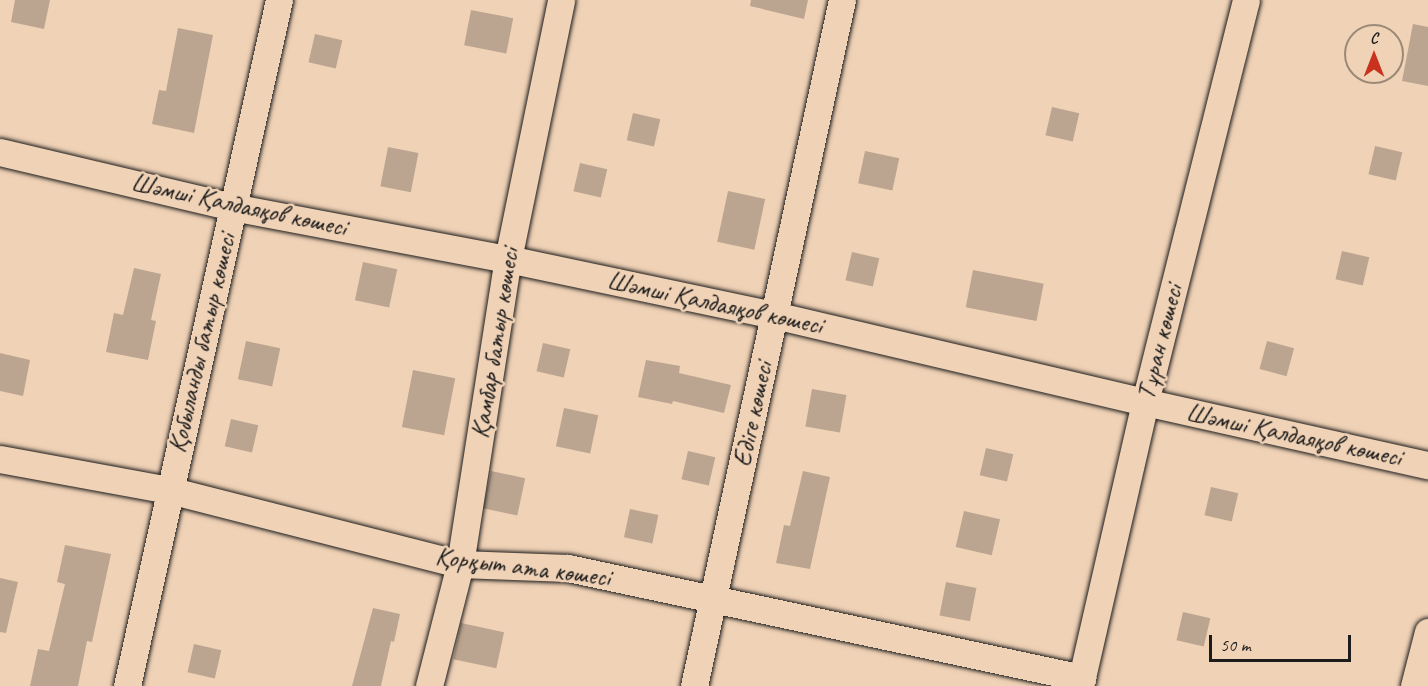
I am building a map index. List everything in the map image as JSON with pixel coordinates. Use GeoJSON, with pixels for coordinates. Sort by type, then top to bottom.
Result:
{"type":"FeatureCollection","features":[{"type":"Feature","properties":{"kind":"street","name":"Қобыланды батыр көшесі"},"geometry":{"type":"LineString","coordinates":[[127,686],[279,0]]}},
{"type":"Feature","properties":{"kind":"street","name":"Қамбар батыр көшесі"},"geometry":{"type":"LineString","coordinates":[[429,686],[460,564],[508,258],[561,0]]}},
{"type":"Feature","properties":{"kind":"street","name":"Едіге көшесі"},"geometry":{"type":"LineString","coordinates":[[694,686],[842,0]]}},
{"type":"Feature","properties":{"kind":"street","name":"Тұран көшесі"},"geometry":{"type":"LineString","coordinates":[[1081,682],[1145,402],[1246,0]]}},
{"type":"Feature","properties":{"kind":"street","name":"Шәмші Қалдаяқов көшесі"},"geometry":{"type":"LineString","coordinates":[[0,152],[232,207],[508,258],[774,315],[1145,402],[1428,465]]}},
{"type":"Feature","properties":{"kind":"street","name":"Қорқыт ата көшесі"},"geometry":{"type":"LineString","coordinates":[[0,459],[169,490],[460,564],[568,568],[714,598],[1081,682]]}},
{"type":"Feature","properties":{"kind":"street"},"geometry":{"type":"LineString","coordinates":[[1414,686],[1428,632]]}},
{"type":"Feature","properties":{"kind":"building"},"geometry":{"type":"Polygon","coordinates":[[[15,0],[50,0],[44,29],[11,22],[15,0]]]}},
{"type":"Feature","properties":{"kind":"building"},"geometry":{"type":"Polygon","coordinates":[[[751,0],[808,0],[804,19],[750,6],[751,0]]]}},
{"type":"Feature","properties":{"kind":"building"},"geometry":{"type":"Polygon","coordinates":[[[471,10],[513,18],[506,54],[464,45],[471,10]]]}},
{"type":"Feature","properties":{"kind":"building"},"geometry":{"type":"Polygon","coordinates":[[[1413,24],[1428,27],[1428,86],[1404,81],[1413,24]]]}},
{"type":"Feature","properties":{"kind":"building"},"geometry":{"type":"Polygon","coordinates":[[[178,28],[213,35],[194,133],[152,124],[159,90],[166,91],[178,28]]]}},
{"type":"Feature","properties":{"kind":"building"},"geometry":{"type":"Polygon","coordinates":[[[315,34],[342,40],[336,69],[308,62],[315,34]]]}},
{"type":"Feature","properties":{"kind":"building"},"geometry":{"type":"Polygon","coordinates":[[[1052,107],[1079,113],[1073,142],[1045,135],[1052,107]]]}},
{"type":"Feature","properties":{"kind":"building"},"geometry":{"type":"Polygon","coordinates":[[[633,113],[660,119],[654,147],[627,140],[633,113]]]}},
{"type":"Feature","properties":{"kind":"building"},"geometry":{"type":"Polygon","coordinates":[[[1375,146],[1402,152],[1396,181],[1368,174],[1375,146]]]}},
{"type":"Feature","properties":{"kind":"building"},"geometry":{"type":"Polygon","coordinates":[[[388,147],[418,153],[411,192],[380,186],[388,147]]]}},
{"type":"Feature","properties":{"kind":"building"},"geometry":{"type":"Polygon","coordinates":[[[865,151],[899,158],[892,191],[858,183],[865,151]]]}},
{"type":"Feature","properties":{"kind":"building"},"geometry":{"type":"Polygon","coordinates":[[[580,163],[607,169],[601,198],[573,191],[580,163]]]}},
{"type":"Feature","properties":{"kind":"building"},"geometry":{"type":"Polygon","coordinates":[[[728,191],[765,199],[754,250],[717,242],[728,191]]]}},
{"type":"Feature","properties":{"kind":"building"},"geometry":{"type":"Polygon","coordinates":[[[1342,251],[1369,257],[1363,286],[1335,279],[1342,251]]]}},
{"type":"Feature","properties":{"kind":"building"},"geometry":{"type":"Polygon","coordinates":[[[852,252],[879,258],[873,287],[845,280],[852,252]]]}},
{"type":"Feature","properties":{"kind":"building"},"geometry":{"type":"Polygon","coordinates":[[[363,262],[397,269],[389,307],[355,300],[363,262]]]}},
{"type":"Feature","properties":{"kind":"building"},"geometry":{"type":"Polygon","coordinates":[[[134,268],[161,274],[151,320],[156,321],[148,360],[106,352],[114,313],[123,315],[134,268]]]}},
{"type":"Feature","properties":{"kind":"building"},"geometry":{"type":"Polygon","coordinates":[[[973,270],[1044,284],[1036,321],[966,307],[973,270]]]}},
{"type":"Feature","properties":{"kind":"building"},"geometry":{"type":"Polygon","coordinates":[[[246,341],[280,348],[272,386],[238,379],[246,341]]]}},
{"type":"Feature","properties":{"kind":"building"},"geometry":{"type":"Polygon","coordinates":[[[1267,341],[1294,348],[1287,376],[1259,369],[1267,341]]]}},
{"type":"Feature","properties":{"kind":"building"},"geometry":{"type":"Polygon","coordinates":[[[543,343],[570,349],[564,378],[536,371],[543,343]]]}},
{"type":"Feature","properties":{"kind":"building"},"geometry":{"type":"Polygon","coordinates":[[[0,353],[30,360],[23,396],[0,391],[0,353]]]}},
{"type":"Feature","properties":{"kind":"building"},"geometry":{"type":"Polygon","coordinates":[[[646,360],[680,366],[679,373],[731,385],[724,413],[673,401],[672,404],[638,397],[646,360]]]}},
{"type":"Feature","properties":{"kind":"building"},"geometry":{"type":"Polygon","coordinates":[[[413,370],[455,378],[444,435],[402,427],[413,370]]]}},
{"type":"Feature","properties":{"kind":"building"},"geometry":{"type":"Polygon","coordinates":[[[812,389],[846,395],[840,433],[805,426],[812,389]]]}},
{"type":"Feature","properties":{"kind":"building"},"geometry":{"type":"Polygon","coordinates":[[[564,408],[598,415],[590,453],[556,446],[564,408]]]}},
{"type":"Feature","properties":{"kind":"building"},"geometry":{"type":"Polygon","coordinates":[[[231,419],[258,425],[252,453],[225,446],[231,419]]]}},
{"type":"Feature","properties":{"kind":"building"},"geometry":{"type":"Polygon","coordinates":[[[986,448],[1013,454],[1007,482],[980,475],[986,448]]]}},
{"type":"Feature","properties":{"kind":"building"},"geometry":{"type":"Polygon","coordinates":[[[688,451],[715,457],[709,486],[681,479],[688,451]]]}},
{"type":"Feature","properties":{"kind":"building"},"geometry":{"type":"Polygon","coordinates":[[[491,471],[525,478],[517,515],[483,508],[491,471]]]}},
{"type":"Feature","properties":{"kind":"building"},"geometry":{"type":"Polygon","coordinates":[[[803,471],[830,477],[810,569],[776,563],[784,525],[790,526],[803,471]]]}},
{"type":"Feature","properties":{"kind":"building"},"geometry":{"type":"Polygon","coordinates":[[[1211,487],[1238,493],[1232,522],[1204,515],[1211,487]]]}},
{"type":"Feature","properties":{"kind":"building"},"geometry":{"type":"Polygon","coordinates":[[[630,509],[658,515],[652,543],[624,537],[630,509]]]}},
{"type":"Feature","properties":{"kind":"building"},"geometry":{"type":"Polygon","coordinates":[[[964,511],[1000,519],[992,555],[956,547],[964,511]]]}},
{"type":"Feature","properties":{"kind":"building"},"geometry":{"type":"Polygon","coordinates":[[[65,545],[111,554],[92,642],[87,641],[78,686],[30,686],[38,649],[49,651],[65,584],[57,582],[65,545]]]}},
{"type":"Feature","properties":{"kind":"building"},"geometry":{"type":"Polygon","coordinates":[[[0,578],[18,582],[6,633],[0,632],[0,578]]]}},
{"type":"Feature","properties":{"kind":"building"},"geometry":{"type":"Polygon","coordinates":[[[946,582],[976,588],[970,621],[940,615],[946,582]]]}},
{"type":"Feature","properties":{"kind":"building"},"geometry":{"type":"Polygon","coordinates":[[[373,608],[400,614],[394,642],[391,641],[381,686],[352,686],[373,608]]]}},
{"type":"Feature","properties":{"kind":"building"},"geometry":{"type":"Polygon","coordinates":[[[1183,612],[1210,618],[1204,647],[1176,640],[1183,612]]]}},
{"type":"Feature","properties":{"kind":"building"},"geometry":{"type":"Polygon","coordinates":[[[461,623],[504,632],[496,668],[453,659],[461,623]]]}},
{"type":"Feature","properties":{"kind":"building"},"geometry":{"type":"Polygon","coordinates":[[[194,644],[221,650],[215,679],[187,672],[194,644]]]}}]}
